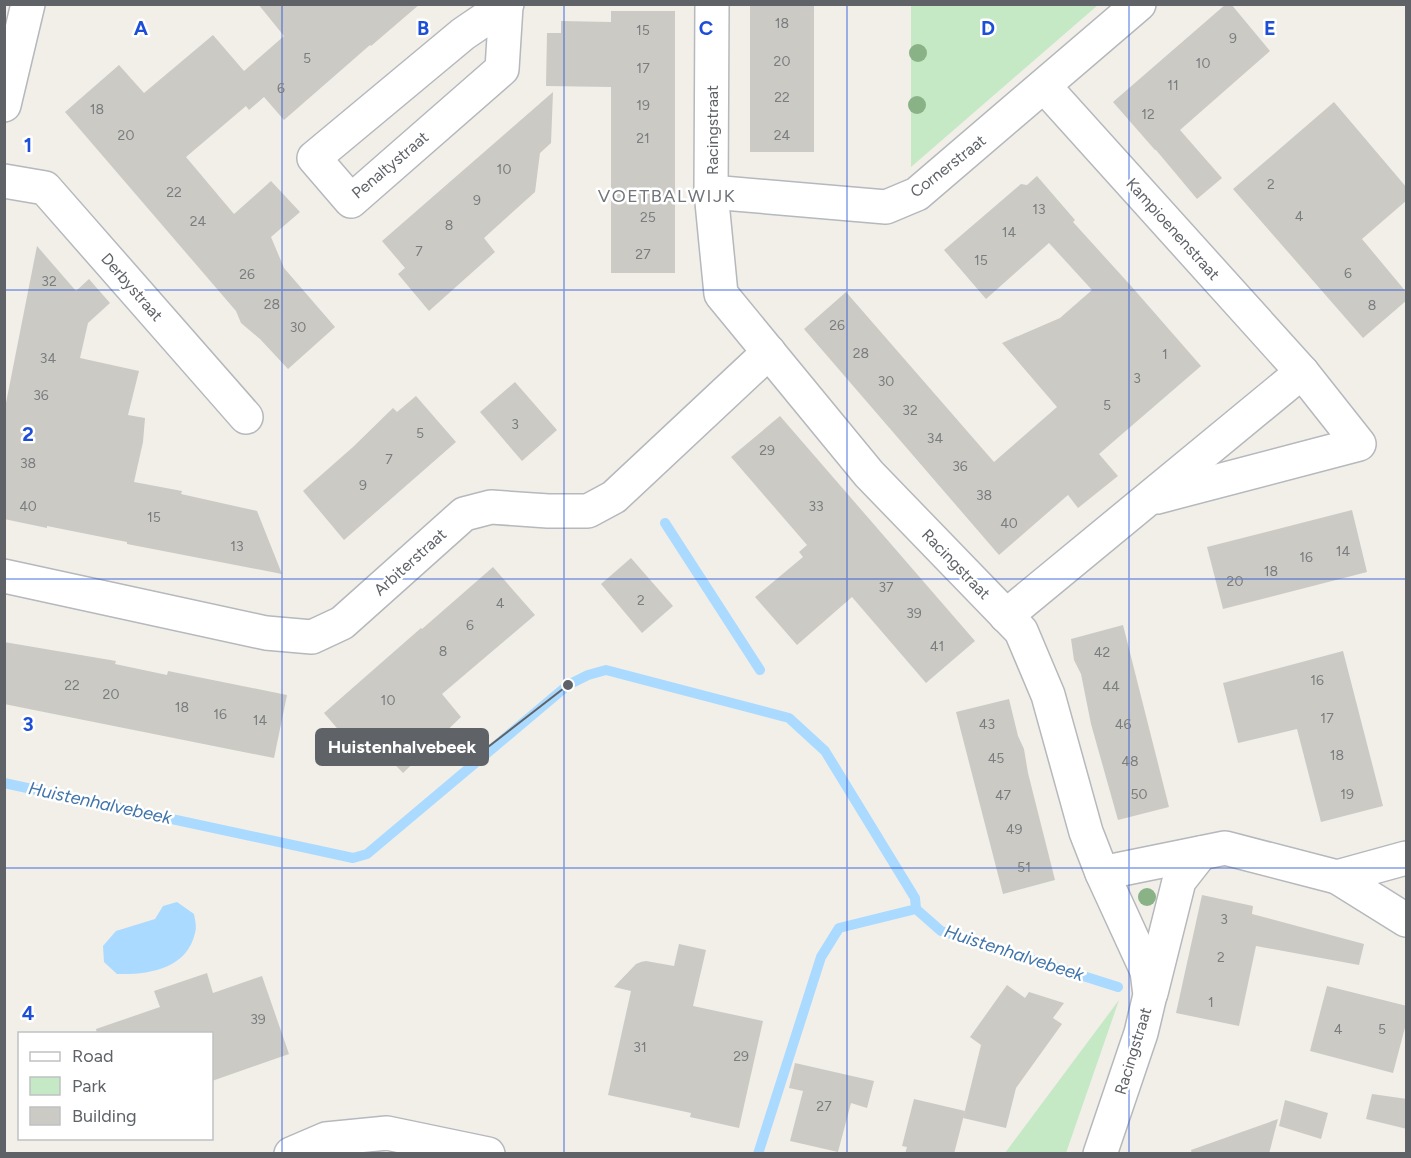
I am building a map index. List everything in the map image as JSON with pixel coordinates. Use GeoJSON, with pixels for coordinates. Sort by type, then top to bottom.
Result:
{"type":"FeatureCollection","features":[{"type":"Feature","properties":{"kind":"street"},"geometry":{"type":"LineString","coordinates":[[4,105],[28,4]]}},
{"type":"Feature","properties":{"kind":"street","name":"Racingstraat"},"geometry":{"type":"LineString","coordinates":[[712,4],[711,192],[722,294],[868,474],[1021,631],[1048,694],[1086,832],[1102,873],[1147,971],[1150,995],[1141,1033],[1100,1154]]}},
{"type":"Feature","properties":{"kind":"street","name":"Cornerstraat"},"geometry":{"type":"LineString","coordinates":[[711,192],[886,207],[917,194],[1139,4]]}},
{"type":"Feature","properties":{"kind":"street","name":"Penaltystraat"},"geometry":{"type":"LineString","coordinates":[[506,5],[502,69],[351,201],[314,158],[463,34],[506,5]]}},
{"type":"Feature","properties":{"kind":"street","name":"Kampioenenstraat"},"geometry":{"type":"LineString","coordinates":[[1044,86],[1302,372],[1359,444],[1147,500]]}},
{"type":"Feature","properties":{"kind":"street","name":"Derbystraat"},"geometry":{"type":"LineString","coordinates":[[4,181],[45,188],[246,417]]}},
{"type":"Feature","properties":{"kind":"street","name":"Arbiterstraat"},"geometry":{"type":"LineString","coordinates":[[4,576],[267,633],[312,637],[342,623],[464,514],[491,507],[588,511],[614,497],[769,352]]}},
{"type":"Feature","properties":{"kind":"street","name":"Kampioenenstraat"},"geometry":{"type":"LineString","coordinates":[[1006,616],[1302,372]]}},
{"type":"Feature","properties":{"kind":"street"},"geometry":{"type":"LineString","coordinates":[[1102,873],[1225,848],[1337,877],[1407,920]]}},
{"type":"Feature","properties":{"kind":"street"},"geometry":{"type":"LineString","coordinates":[[1150,995],[1179,881],[1201,853]]}},
{"type":"Feature","properties":{"kind":"street"},"geometry":{"type":"LineString","coordinates":[[1337,877],[1407,858]]}},
{"type":"Feature","properties":{"kind":"street"},"geometry":{"type":"LineString","coordinates":[[291,1154],[326,1139],[387,1133],[488,1154]]}},
{"type":"Feature","properties":{"kind":"green space"},"geometry":{"type":"Polygon","coordinates":[[[911,4],[1098,5],[911,167],[911,4]]]}},
{"type":"Feature","properties":{"kind":"green space"},"geometry":{"type":"Polygon","coordinates":[[[1119,1000],[1066,1153],[1005,1153],[1119,1000]]]}},
{"type":"Feature","properties":{"kind":"water"},"geometry":{"type":"Polygon","coordinates":[[[177,902],[194,914],[196,928],[191,945],[184,955],[165,967],[141,973],[117,974],[104,962],[103,946],[116,931],[155,919],[163,906],[177,902]]]}},
{"type":"Feature","properties":{"kind":"building"},"geometry":{"type":"Polygon","coordinates":[[[258,4],[420,4],[284,120],[264,97],[249,110],[246,106],[186,157],[234,214],[271,181],[300,212],[271,237],[284,268],[335,327],[288,369],[260,339],[241,323],[236,311],[65,112],[119,65],[144,93],[213,35],[244,71],[284,36],[258,4]]]}},
{"type":"Feature","properties":{"kind":"building"},"geometry":{"type":"Polygon","coordinates":[[[750,4],[814,4],[814,152],[750,152],[750,4]]]}},
{"type":"Feature","properties":{"kind":"building"},"geometry":{"type":"Polygon","coordinates":[[[1226,4],[1231,4],[1270,51],[1180,130],[1222,178],[1197,199],[1113,102],[1226,4]]]}},
{"type":"Feature","properties":{"kind":"building"},"geometry":{"type":"Polygon","coordinates":[[[611,11],[675,11],[675,273],[611,273],[611,87],[546,86],[547,33],[561,33],[561,21],[611,22],[611,11]]]}},
{"type":"Feature","properties":{"kind":"building"},"geometry":{"type":"Polygon","coordinates":[[[553,92],[551,143],[540,153],[535,192],[484,238],[495,252],[429,311],[398,274],[405,268],[382,241],[553,92]]]}},
{"type":"Feature","properties":{"kind":"building"},"geometry":{"type":"Polygon","coordinates":[[[1334,102],[1407,188],[1407,200],[1362,239],[1407,293],[1407,300],[1363,338],[1233,189],[1334,102]]]}},
{"type":"Feature","properties":{"kind":"building"},"geometry":{"type":"Polygon","coordinates":[[[1037,176],[1075,220],[1073,222],[1201,366],[1099,454],[1118,476],[1078,508],[1068,495],[999,555],[804,329],[846,292],[994,462],[1057,407],[1002,343],[1060,318],[1092,290],[1049,243],[986,299],[944,250],[1021,184],[1027,185],[1037,176]]]}},
{"type":"Feature","properties":{"kind":"building"},"geometry":{"type":"Polygon","coordinates":[[[37,246],[76,291],[89,279],[110,303],[88,323],[80,358],[139,371],[128,415],[145,418],[143,442],[134,482],[182,491],[181,494],[257,511],[282,574],[4,519],[4,413],[37,246]]]}},
{"type":"Feature","properties":{"kind":"building"},"geometry":{"type":"Polygon","coordinates":[[[515,382],[557,430],[522,461],[480,412],[515,382]]]}},
{"type":"Feature","properties":{"kind":"building"},"geometry":{"type":"Polygon","coordinates":[[[416,396],[456,442],[344,540],[303,491],[393,408],[397,412],[416,396]]]}},
{"type":"Feature","properties":{"kind":"building"},"geometry":{"type":"Polygon","coordinates":[[[780,416],[975,641],[926,683],[852,597],[797,645],[755,597],[803,557],[799,552],[807,545],[731,457],[780,416]]]}},
{"type":"Feature","properties":{"kind":"building"},"geometry":{"type":"Polygon","coordinates":[[[1352,510],[1367,572],[1223,609],[1207,547],[1352,510]]]}},
{"type":"Feature","properties":{"kind":"building"},"geometry":{"type":"Polygon","coordinates":[[[631,558],[673,606],[642,633],[601,584],[631,558]]]}},
{"type":"Feature","properties":{"kind":"building"},"geometry":{"type":"Polygon","coordinates":[[[493,567],[535,615],[442,694],[461,717],[403,773],[380,749],[366,762],[324,713],[493,567]]]}},
{"type":"Feature","properties":{"kind":"building"},"geometry":{"type":"Polygon","coordinates":[[[1123,625],[1169,807],[1118,820],[1091,724],[1081,674],[1074,660],[1071,639],[1123,625]]]}},
{"type":"Feature","properties":{"kind":"building"},"geometry":{"type":"Polygon","coordinates":[[[4,642],[116,661],[115,664],[167,675],[168,671],[287,695],[274,758],[4,704],[4,642]]]}},
{"type":"Feature","properties":{"kind":"building"},"geometry":{"type":"Polygon","coordinates":[[[1343,651],[1383,806],[1321,822],[1297,729],[1238,743],[1223,683],[1343,651]]]}},
{"type":"Feature","properties":{"kind":"building"},"geometry":{"type":"Polygon","coordinates":[[[1009,699],[1018,736],[1024,749],[1055,880],[1003,894],[956,712],[1009,699]]]}},
{"type":"Feature","properties":{"kind":"building"},"geometry":{"type":"Polygon","coordinates":[[[1202,895],[1253,906],[1252,914],[1364,944],[1359,965],[1256,946],[1239,1026],[1176,1013],[1202,895]]]}},
{"type":"Feature","properties":{"kind":"building"},"geometry":{"type":"Polygon","coordinates":[[[679,944],[706,950],[693,1006],[763,1021],[739,1128],[690,1117],[691,1113],[608,1095],[631,991],[614,987],[636,964],[641,962],[674,966],[679,944]]]}},
{"type":"Feature","properties":{"kind":"building"},"geometry":{"type":"Polygon","coordinates":[[[207,973],[213,993],[262,976],[289,1054],[213,1081],[213,1032],[97,1032],[96,1029],[160,1007],[154,991],[207,973]]]}},
{"type":"Feature","properties":{"kind":"building"},"geometry":{"type":"Polygon","coordinates":[[[1007,985],[1025,998],[1029,992],[1064,1003],[1053,1018],[1062,1024],[1016,1088],[1006,1128],[963,1118],[981,1045],[970,1037],[1007,985]]]}},
{"type":"Feature","properties":{"kind":"building"},"geometry":{"type":"Polygon","coordinates":[[[1327,986],[1407,1006],[1407,1020],[1393,1073],[1310,1051],[1327,986]]]}},
{"type":"Feature","properties":{"kind":"building"},"geometry":{"type":"Polygon","coordinates":[[[795,1063],[874,1081],[867,1108],[851,1103],[838,1152],[790,1141],[803,1091],[789,1088],[795,1063]]]}},
{"type":"Feature","properties":{"kind":"building"},"geometry":{"type":"Polygon","coordinates":[[[1372,1094],[1407,1099],[1407,1129],[1366,1119],[1372,1094]]]}},
{"type":"Feature","properties":{"kind":"building"},"geometry":{"type":"Polygon","coordinates":[[[914,1099],[965,1111],[954,1154],[905,1154],[907,1147],[902,1146],[914,1099]]]}},
{"type":"Feature","properties":{"kind":"building"},"geometry":{"type":"Polygon","coordinates":[[[1285,1100],[1328,1113],[1321,1139],[1279,1126],[1285,1100]]]}},
{"type":"Feature","properties":{"kind":"building"},"geometry":{"type":"Polygon","coordinates":[[[1278,1119],[1269,1154],[1192,1154],[1191,1150],[1278,1119]]]}},
{"type":"Feature","properties":{"kind":"waterway","name":"Huistenhalvebeek"},"geometry":{"type":"LineString","coordinates":[[665,523],[760,670]]}},
{"type":"Feature","properties":{"kind":"waterway","name":"Huistenhalvebeek"},"geometry":{"type":"LineString","coordinates":[[4,783],[353,858],[367,854],[568,685],[588,675],[606,670],[789,718],[825,751],[915,898],[916,909],[839,928],[821,957],[758,1154]]}},
{"type":"Feature","properties":{"kind":"waterway","name":"Huistenhalvebeek"},"geometry":{"type":"LineString","coordinates":[[916,909],[941,931],[1118,987]]}},
{"type":"Feature","properties":{"kind":"place","name":"Huistenhalvebeek"},"geometry":{"type":"Point","coordinates":[568,685]}},
{"type":"Feature","properties":{"kind":"district","name":"VOETBALWIJK"},"geometry":{"type":"Point","coordinates":[667,196]}}]}
